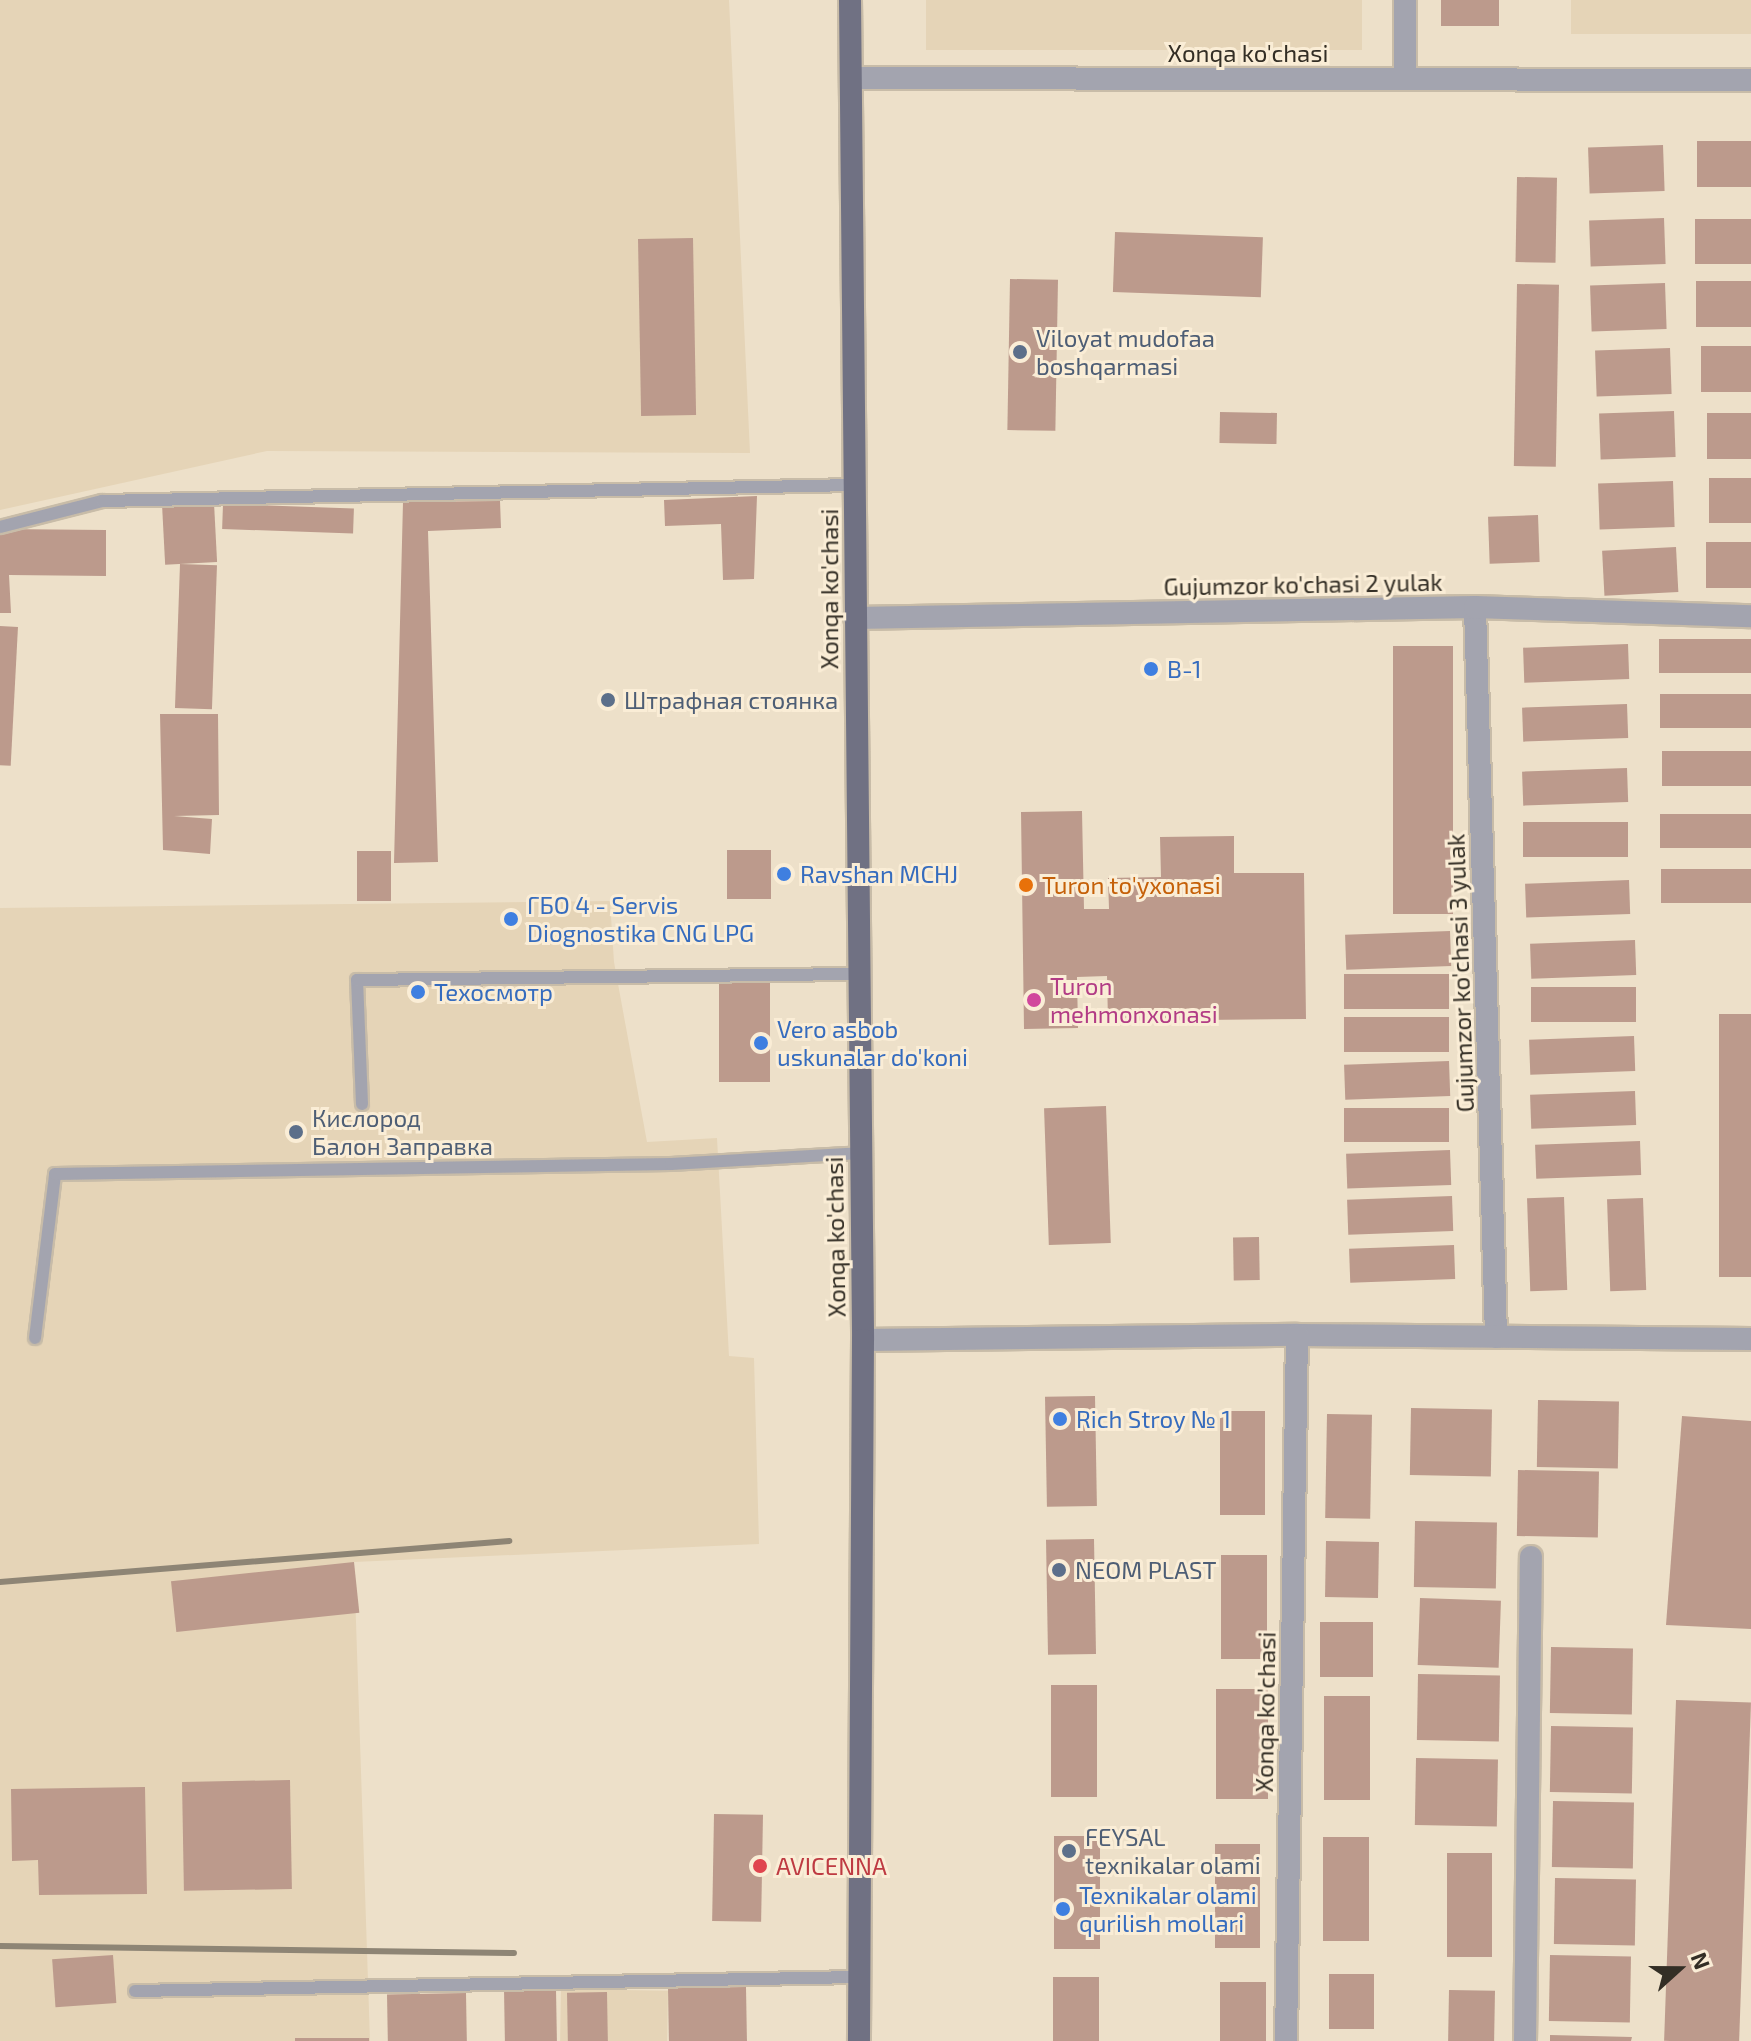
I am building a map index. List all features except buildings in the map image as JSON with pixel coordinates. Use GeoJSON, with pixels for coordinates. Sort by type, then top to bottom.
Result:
{"type":"FeatureCollection","features":[{"type":"Feature","properties":{"kind":"main road","name":"Xonqa ko'chasi"},"geometry":{"type":"LineString","coordinates":[[850,0],[863,1340],[859,2041]]}},
{"type":"Feature","properties":{"kind":"street"},"geometry":{"type":"LineString","coordinates":[[1405,0],[1405,79]]}},
{"type":"Feature","properties":{"kind":"street","name":"Xonqa ko'chasi"},"geometry":{"type":"LineString","coordinates":[[852,78],[1751,80]]}},
{"type":"Feature","properties":{"kind":"street","name":"Gujumzor ko'chasi 2 yulak"},"geometry":{"type":"LineString","coordinates":[[855,618],[1475,607],[1751,616]]}},
{"type":"Feature","properties":{"kind":"street","name":"Gujumzor ko'chasi 3 yulak"},"geometry":{"type":"LineString","coordinates":[[1475,607],[1496,1337]]}},
{"type":"Feature","properties":{"kind":"street","name":"Xonqa ko'chasi"},"geometry":{"type":"LineString","coordinates":[[1286,2041],[1297,1335]]}},
{"type":"Feature","properties":{"kind":"street","name":"Xonqa ko'chasi"},"geometry":{"type":"LineString","coordinates":[[863,1340],[1297,1335],[1751,1339]]}},
{"type":"Feature","properties":{"kind":"street"},"geometry":{"type":"LineString","coordinates":[[1525,2041],[1531,1557]]}},
{"type":"Feature","properties":{"kind":"lane"},"geometry":{"type":"LineString","coordinates":[[0,527],[102,501],[854,485]]}},
{"type":"Feature","properties":{"kind":"lane"},"geometry":{"type":"LineString","coordinates":[[362,1104],[357,980],[858,974]]}},
{"type":"Feature","properties":{"kind":"lane"},"geometry":{"type":"LineString","coordinates":[[35,1338],[55,1174],[671,1164],[860,1153]]}},
{"type":"Feature","properties":{"kind":"lane"},"geometry":{"type":"LineString","coordinates":[[135,1991],[858,1977]]}},
{"type":"Feature","properties":{"kind":"shaded area"},"geometry":{"type":"Polygon","coordinates":[[[0,0],[729,0],[750,453],[267,451],[0,510],[0,0]]]}},
{"type":"Feature","properties":{"kind":"shaded area"},"geometry":{"type":"Polygon","coordinates":[[[926,0],[1362,0],[1362,50],[926,50],[926,0]]]}},
{"type":"Feature","properties":{"kind":"shaded area"},"geometry":{"type":"Polygon","coordinates":[[[1571,0],[1751,0],[1751,34],[1571,34],[1571,0]]]}},
{"type":"Feature","properties":{"kind":"shaded area"},"geometry":{"type":"Polygon","coordinates":[[[610,901],[614,962],[647,1142],[717,1138],[729,1356],[754,1358],[759,1544],[354,1562],[370,2041],[0,2041],[0,908],[610,901]]]}},
{"type":"Feature","properties":{"kind":"shaded area"},"geometry":{"type":"Polygon","coordinates":[[[561,1989],[668,1991],[667,2041],[560,2041],[561,1989]]]}},
{"type":"Feature","properties":{"kind":"railway"},"geometry":{"type":"LineString","coordinates":[[0,1582],[509,1541]]}},
{"type":"Feature","properties":{"kind":"railway"},"geometry":{"type":"LineString","coordinates":[[0,1946],[514,1953]]}},
{"type":"Feature","properties":{"kind":"place","name":"Viloyat mudofaa boshqarmasi"},"geometry":{"type":"Point","coordinates":[1020,352]}},
{"type":"Feature","properties":{"kind":"place","name":"В-1"},"geometry":{"type":"Point","coordinates":[1151,669]}},
{"type":"Feature","properties":{"kind":"place","name":"Штрафная стоянка"},"geometry":{"type":"Point","coordinates":[608,700]}},
{"type":"Feature","properties":{"kind":"place","name":"Ravshan MCHJ"},"geometry":{"type":"Point","coordinates":[784,874]}},
{"type":"Feature","properties":{"kind":"place","name":"Turon to'yxonasi"},"geometry":{"type":"Point","coordinates":[1026,885]}},
{"type":"Feature","properties":{"kind":"place","name":"ГБО 4 - Servis Diognostika CNG LPG"},"geometry":{"type":"Point","coordinates":[511,919]}},
{"type":"Feature","properties":{"kind":"place","name":"Техосмотр"},"geometry":{"type":"Point","coordinates":[418,992]}},
{"type":"Feature","properties":{"kind":"place","name":"Turon mehmonxonasi"},"geometry":{"type":"Point","coordinates":[1034,1000]}},
{"type":"Feature","properties":{"kind":"place","name":"Vero asbob uskunalar do'koni"},"geometry":{"type":"Point","coordinates":[761,1043]}},
{"type":"Feature","properties":{"kind":"place","name":"Кислород Балон Заправка"},"geometry":{"type":"Point","coordinates":[296,1132]}},
{"type":"Feature","properties":{"kind":"place","name":"Rich Stroy № 1"},"geometry":{"type":"Point","coordinates":[1060,1419]}},
{"type":"Feature","properties":{"kind":"place","name":"NEOM PLAST"},"geometry":{"type":"Point","coordinates":[1059,1570]}},
{"type":"Feature","properties":{"kind":"place","name":"FEYSAL texnikalar olami"},"geometry":{"type":"Point","coordinates":[1069,1851]}},
{"type":"Feature","properties":{"kind":"place","name":"AVICENNA"},"geometry":{"type":"Point","coordinates":[760,1866]}},
{"type":"Feature","properties":{"kind":"place","name":"Texnikalar olami qurilish mollari"},"geometry":{"type":"Point","coordinates":[1063,1909]}}]}
